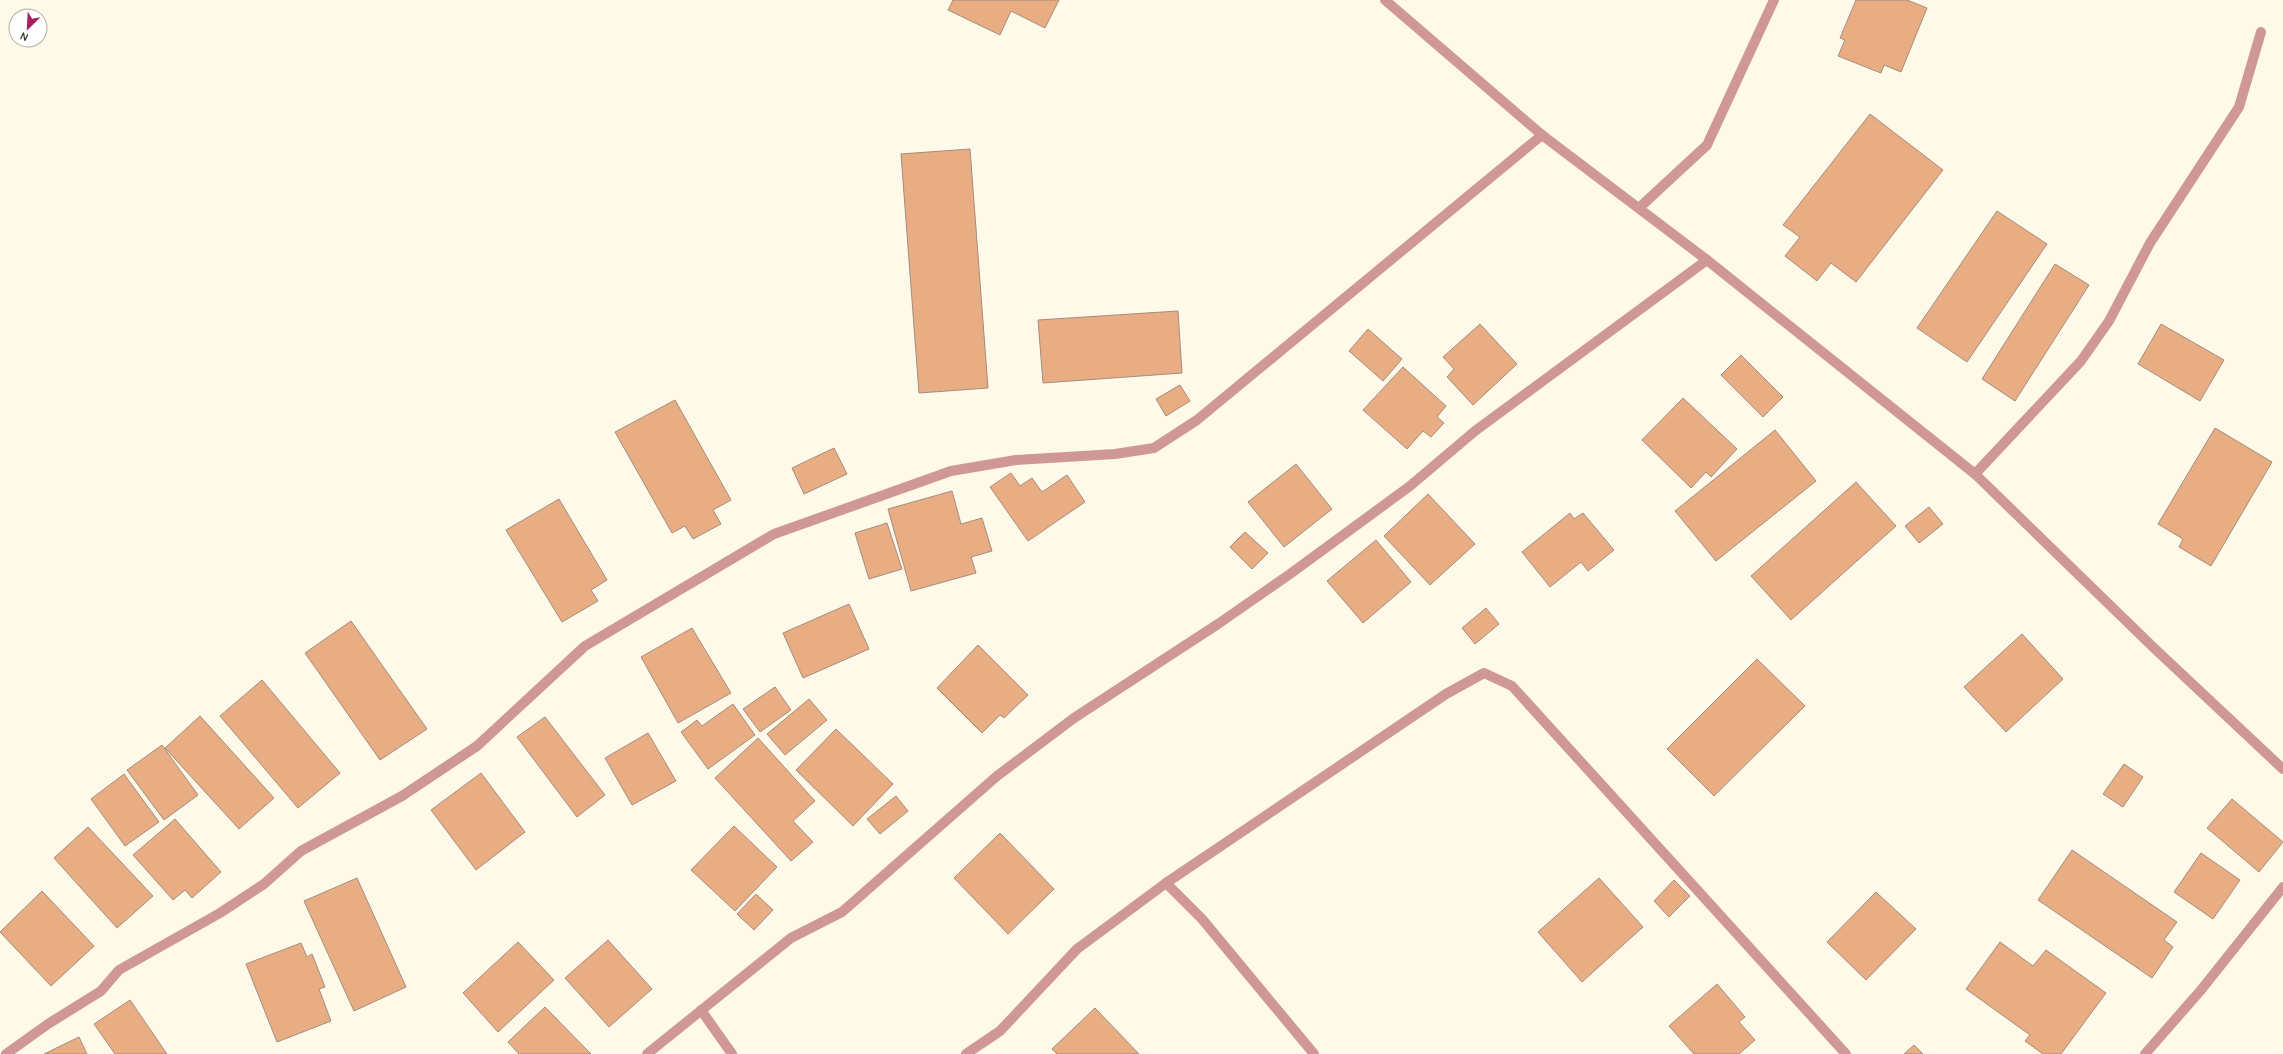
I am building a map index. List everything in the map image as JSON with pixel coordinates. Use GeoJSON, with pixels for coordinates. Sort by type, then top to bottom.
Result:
{"type":"FeatureCollection","features":[{"type":"Feature","properties":{"kind":"street"},"geometry":{"type":"LineString","coordinates":[[1385,0],[1542,135],[1707,260],[1975,474],[2154,648],[2283,769]]}},
{"type":"Feature","properties":{"kind":"street"},"geometry":{"type":"LineString","coordinates":[[1639,208],[1708,145],[1774,0]]}},
{"type":"Feature","properties":{"kind":"street"},"geometry":{"type":"LineString","coordinates":[[1975,474],[2081,361],[2109,320],[2150,243],[2239,107],[2261,32]]}},
{"type":"Feature","properties":{"kind":"street"},"geometry":{"type":"LineString","coordinates":[[6,1054],[48,1024],[101,991],[119,970],[220,912],[264,884],[301,851],[402,796],[477,746],[585,646],[774,534],[950,471],[1016,460],[1115,454],[1154,448],[1197,420],[1542,135]]}},
{"type":"Feature","properties":{"kind":"street"},"geometry":{"type":"LineString","coordinates":[[647,1054],[791,938],[842,912],[997,776],[1074,718],[1218,624],[1290,574],[1410,486],[1474,431],[1707,260]]}},
{"type":"Feature","properties":{"kind":"street"},"geometry":{"type":"LineString","coordinates":[[966,1054],[1000,1031],[1077,949],[1166,883],[1446,694],[1484,673],[1512,686],[1846,1054]]}},
{"type":"Feature","properties":{"kind":"street"},"geometry":{"type":"LineString","coordinates":[[1166,883],[1202,918],[1314,1054]]}},
{"type":"Feature","properties":{"kind":"street"},"geometry":{"type":"LineString","coordinates":[[2145,1054],[2201,990],[2283,887]]}},
{"type":"Feature","properties":{"kind":"street"},"geometry":{"type":"LineString","coordinates":[[700,1010],[732,1054]]}},
{"type":"Feature","properties":{"kind":"building"},"geometry":{"type":"Polygon","coordinates":[[[953,0],[1059,0],[1045,28],[1011,11],[1000,35],[948,10],[953,0]]]}},
{"type":"Feature","properties":{"kind":"building"},"geometry":{"type":"Polygon","coordinates":[[[1856,0],[1907,0],[1927,8],[1901,72],[1884,65],[1881,73],[1838,56],[1845,40],[1840,38],[1856,0]]]}},
{"type":"Feature","properties":{"kind":"building"},"geometry":{"type":"Polygon","coordinates":[[[1870,114],[1943,170],[1856,282],[1831,263],[1817,281],[1785,256],[1800,237],[1783,225],[1870,114]]]}},
{"type":"Feature","properties":{"kind":"building"},"geometry":{"type":"Polygon","coordinates":[[[970,149],[988,388],[919,393],[901,154],[970,149]]]}},
{"type":"Feature","properties":{"kind":"building"},"geometry":{"type":"Polygon","coordinates":[[[1997,211],[2047,244],[1967,362],[1917,328],[1997,211]]]}},
{"type":"Feature","properties":{"kind":"building"},"geometry":{"type":"Polygon","coordinates":[[[2055,264],[2089,285],[2015,401],[1982,379],[2055,264]]]}},
{"type":"Feature","properties":{"kind":"building"},"geometry":{"type":"Polygon","coordinates":[[[1178,311],[1182,373],[1043,383],[1038,320],[1178,311]]]}},
{"type":"Feature","properties":{"kind":"building"},"geometry":{"type":"Polygon","coordinates":[[[1480,324],[1517,364],[1473,405],[1447,377],[1454,369],[1443,357],[1480,324]]]}},
{"type":"Feature","properties":{"kind":"building"},"geometry":{"type":"Polygon","coordinates":[[[2161,324],[2224,360],[2200,401],[2138,364],[2161,324]]]}},
{"type":"Feature","properties":{"kind":"building"},"geometry":{"type":"Polygon","coordinates":[[[1368,329],[1402,359],[1383,381],[1349,351],[1368,329]]]}},
{"type":"Feature","properties":{"kind":"building"},"geometry":{"type":"Polygon","coordinates":[[[1741,355],[1783,397],[1763,417],[1721,375],[1741,355]]]}},
{"type":"Feature","properties":{"kind":"building"},"geometry":{"type":"Polygon","coordinates":[[[1403,367],[1446,406],[1437,417],[1444,423],[1431,437],[1423,431],[1407,449],[1363,410],[1403,367]]]}},
{"type":"Feature","properties":{"kind":"building"},"geometry":{"type":"Polygon","coordinates":[[[1180,385],[1190,401],[1166,416],[1156,399],[1180,385]]]}},
{"type":"Feature","properties":{"kind":"building"},"geometry":{"type":"Polygon","coordinates":[[[1683,398],[1737,449],[1711,477],[1706,472],[1691,488],[1642,440],[1683,398]]]}},
{"type":"Feature","properties":{"kind":"building"},"geometry":{"type":"Polygon","coordinates":[[[675,400],[731,500],[713,510],[721,524],[693,539],[685,526],[672,533],[615,432],[675,400]]]}},
{"type":"Feature","properties":{"kind":"building"},"geometry":{"type":"Polygon","coordinates":[[[2215,428],[2272,462],[2211,566],[2179,547],[2183,539],[2158,524],[2215,428]]]}},
{"type":"Feature","properties":{"kind":"building"},"geometry":{"type":"Polygon","coordinates":[[[1775,430],[1816,481],[1716,561],[1675,511],[1775,430]]]}},
{"type":"Feature","properties":{"kind":"building"},"geometry":{"type":"Polygon","coordinates":[[[834,448],[847,474],[804,494],[792,468],[834,448]]]}},
{"type":"Feature","properties":{"kind":"building"},"geometry":{"type":"Polygon","coordinates":[[[1296,464],[1332,509],[1284,547],[1248,502],[1296,464]]]}},
{"type":"Feature","properties":{"kind":"building"},"geometry":{"type":"Polygon","coordinates":[[[1011,473],[1020,486],[1032,478],[1042,492],[1067,475],[1085,502],[1028,541],[990,487],[1011,473]]]}},
{"type":"Feature","properties":{"kind":"building"},"geometry":{"type":"Polygon","coordinates":[[[1856,482],[1896,526],[1791,620],[1751,576],[1856,482]]]}},
{"type":"Feature","properties":{"kind":"building"},"geometry":{"type":"Polygon","coordinates":[[[952,491],[961,524],[982,518],[992,551],[971,557],[976,573],[911,591],[888,509],[952,491]]]}},
{"type":"Feature","properties":{"kind":"building"},"geometry":{"type":"Polygon","coordinates":[[[1428,494],[1475,544],[1430,585],[1384,536],[1428,494]]]}},
{"type":"Feature","properties":{"kind":"building"},"geometry":{"type":"Polygon","coordinates":[[[559,499],[607,580],[591,590],[598,601],[562,622],[506,530],[559,499]]]}},
{"type":"Feature","properties":{"kind":"building"},"geometry":{"type":"Polygon","coordinates":[[[1929,507],[1943,524],[1919,543],[1905,526],[1929,507]]]}},
{"type":"Feature","properties":{"kind":"building"},"geometry":{"type":"Polygon","coordinates":[[[1570,513],[1574,519],[1583,513],[1614,550],[1588,571],[1581,562],[1550,587],[1522,552],[1570,513]]]}},
{"type":"Feature","properties":{"kind":"building"},"geometry":{"type":"Polygon","coordinates":[[[887,523],[902,569],[869,579],[855,533],[887,523]]]}},
{"type":"Feature","properties":{"kind":"building"},"geometry":{"type":"Polygon","coordinates":[[[1245,532],[1268,553],[1252,569],[1230,547],[1245,532]]]}},
{"type":"Feature","properties":{"kind":"building"},"geometry":{"type":"Polygon","coordinates":[[[1376,540],[1411,582],[1363,623],[1327,581],[1376,540]]]}},
{"type":"Feature","properties":{"kind":"building"},"geometry":{"type":"Polygon","coordinates":[[[849,604],[869,649],[803,678],[783,633],[849,604]]]}},
{"type":"Feature","properties":{"kind":"building"},"geometry":{"type":"Polygon","coordinates":[[[1486,608],[1499,624],[1475,644],[1462,628],[1486,608]]]}},
{"type":"Feature","properties":{"kind":"building"},"geometry":{"type":"Polygon","coordinates":[[[351,621],[427,729],[380,760],[305,653],[351,621]]]}},
{"type":"Feature","properties":{"kind":"building"},"geometry":{"type":"Polygon","coordinates":[[[692,628],[731,693],[678,723],[641,657],[692,628]]]}},
{"type":"Feature","properties":{"kind":"building"},"geometry":{"type":"Polygon","coordinates":[[[2022,634],[2063,679],[2006,732],[1964,687],[2022,634]]]}},
{"type":"Feature","properties":{"kind":"building"},"geometry":{"type":"Polygon","coordinates":[[[978,645],[1028,695],[1004,718],[1000,715],[982,733],[937,688],[978,645]]]}},
{"type":"Feature","properties":{"kind":"building"},"geometry":{"type":"Polygon","coordinates":[[[1757,659],[1805,706],[1714,796],[1667,749],[1757,659]]]}},
{"type":"Feature","properties":{"kind":"building"},"geometry":{"type":"Polygon","coordinates":[[[262,680],[340,773],[298,808],[220,716],[262,680]]]}},
{"type":"Feature","properties":{"kind":"building"},"geometry":{"type":"Polygon","coordinates":[[[775,687],[791,710],[760,732],[743,709],[775,687]]]}},
{"type":"Feature","properties":{"kind":"building"},"geometry":{"type":"Polygon","coordinates":[[[809,699],[827,720],[785,755],[767,734],[809,699]]]}},
{"type":"Feature","properties":{"kind":"building"},"geometry":{"type":"Polygon","coordinates":[[[733,704],[755,735],[708,769],[681,732],[697,720],[702,726],[733,704]]]}},
{"type":"Feature","properties":{"kind":"building"},"geometry":{"type":"Polygon","coordinates":[[[200,716],[274,798],[239,829],[165,748],[200,716]]]}},
{"type":"Feature","properties":{"kind":"building"},"geometry":{"type":"Polygon","coordinates":[[[545,717],[605,795],[577,817],[517,737],[545,717]]]}},
{"type":"Feature","properties":{"kind":"building"},"geometry":{"type":"Polygon","coordinates":[[[836,729],[893,784],[853,826],[796,770],[836,729]]]}},
{"type":"Feature","properties":{"kind":"building"},"geometry":{"type":"Polygon","coordinates":[[[648,733],[676,781],[632,805],[605,758],[648,733]]]}},
{"type":"Feature","properties":{"kind":"building"},"geometry":{"type":"Polygon","coordinates":[[[758,738],[815,801],[793,821],[813,842],[791,861],[715,778],[758,738]]]}},
{"type":"Feature","properties":{"kind":"building"},"geometry":{"type":"Polygon","coordinates":[[[162,745],[198,795],[164,820],[127,770],[162,745]]]}},
{"type":"Feature","properties":{"kind":"building"},"geometry":{"type":"Polygon","coordinates":[[[2124,764],[2143,777],[2123,807],[2103,794],[2124,764]]]}},
{"type":"Feature","properties":{"kind":"building"},"geometry":{"type":"Polygon","coordinates":[[[481,773],[525,832],[476,870],[431,810],[481,773]]]}},
{"type":"Feature","properties":{"kind":"building"},"geometry":{"type":"Polygon","coordinates":[[[124,774],[159,822],[125,846],[91,799],[124,774]]]}},
{"type":"Feature","properties":{"kind":"building"},"geometry":{"type":"Polygon","coordinates":[[[896,796],[908,811],[880,834],[867,819],[896,796]]]}},
{"type":"Feature","properties":{"kind":"building"},"geometry":{"type":"Polygon","coordinates":[[[2232,799],[2283,842],[2259,872],[2207,828],[2232,799]]]}},
{"type":"Feature","properties":{"kind":"building"},"geometry":{"type":"Polygon","coordinates":[[[175,819],[221,872],[192,898],[185,890],[173,900],[133,855],[175,819]]]}},
{"type":"Feature","properties":{"kind":"building"},"geometry":{"type":"Polygon","coordinates":[[[734,826],[777,867],[735,911],[691,870],[734,826]]]}},
{"type":"Feature","properties":{"kind":"building"},"geometry":{"type":"Polygon","coordinates":[[[88,827],[153,896],[117,928],[54,858],[88,827]]]}},
{"type":"Feature","properties":{"kind":"building"},"geometry":{"type":"Polygon","coordinates":[[[1000,833],[1054,889],[1008,934],[954,878],[1000,833]]]}},
{"type":"Feature","properties":{"kind":"building"},"geometry":{"type":"Polygon","coordinates":[[[2072,850],[2177,922],[2164,940],[2173,947],[2152,978],[2038,900],[2072,850]]]}},
{"type":"Feature","properties":{"kind":"building"},"geometry":{"type":"Polygon","coordinates":[[[2201,853],[2240,880],[2213,919],[2174,892],[2201,853]]]}},
{"type":"Feature","properties":{"kind":"building"},"geometry":{"type":"Polygon","coordinates":[[[357,878],[406,987],[354,1011],[304,901],[357,878]]]}},
{"type":"Feature","properties":{"kind":"building"},"geometry":{"type":"Polygon","coordinates":[[[1599,878],[1643,927],[1582,982],[1538,932],[1599,878]]]}},
{"type":"Feature","properties":{"kind":"building"},"geometry":{"type":"Polygon","coordinates":[[[1674,880],[1690,896],[1669,917],[1654,901],[1674,880]]]}},
{"type":"Feature","properties":{"kind":"building"},"geometry":{"type":"Polygon","coordinates":[[[42,891],[94,946],[51,986],[0,932],[42,891]]]}},
{"type":"Feature","properties":{"kind":"building"},"geometry":{"type":"Polygon","coordinates":[[[1876,892],[1916,929],[1866,980],[1827,942],[1876,892]]]}},
{"type":"Feature","properties":{"kind":"building"},"geometry":{"type":"Polygon","coordinates":[[[756,894],[773,910],[754,930],[737,914],[756,894]]]}},
{"type":"Feature","properties":{"kind":"building"},"geometry":{"type":"Polygon","coordinates":[[[608,940],[652,989],[609,1027],[565,978],[608,940]]]}},
{"type":"Feature","properties":{"kind":"building"},"geometry":{"type":"Polygon","coordinates":[[[518,942],[554,980],[498,1032],[463,993],[518,942]]]}},
{"type":"Feature","properties":{"kind":"building"},"geometry":{"type":"Polygon","coordinates":[[[2000,942],[2033,966],[2046,950],[2106,993],[2061,1054],[2043,1054],[2025,1041],[2030,1035],[1966,989],[2000,942]]]}},
{"type":"Feature","properties":{"kind":"building"},"geometry":{"type":"Polygon","coordinates":[[[301,943],[307,957],[312,954],[325,987],[319,989],[331,1021],[277,1042],[246,964],[301,943]]]}},
{"type":"Feature","properties":{"kind":"building"},"geometry":{"type":"Polygon","coordinates":[[[1717,984],[1745,1017],[1739,1022],[1755,1040],[1739,1054],[1694,1054],[1669,1026],[1717,984]]]}},
{"type":"Feature","properties":{"kind":"building"},"geometry":{"type":"Polygon","coordinates":[[[130,1000],[167,1054],[115,1054],[94,1024],[130,1000]]]}},
{"type":"Feature","properties":{"kind":"building"},"geometry":{"type":"Polygon","coordinates":[[[545,1007],[591,1054],[519,1054],[508,1042],[545,1007]]]}},
{"type":"Feature","properties":{"kind":"building"},"geometry":{"type":"Polygon","coordinates":[[[1095,1008],[1139,1054],[1057,1054],[1052,1049],[1095,1008]]]}},
{"type":"Feature","properties":{"kind":"building"},"geometry":{"type":"Polygon","coordinates":[[[79,1037],[87,1054],[44,1054],[79,1037]]]}},
{"type":"Feature","properties":{"kind":"building"},"geometry":{"type":"Polygon","coordinates":[[[1914,1045],[1923,1054],[1904,1054],[1914,1045]]]}}]}
